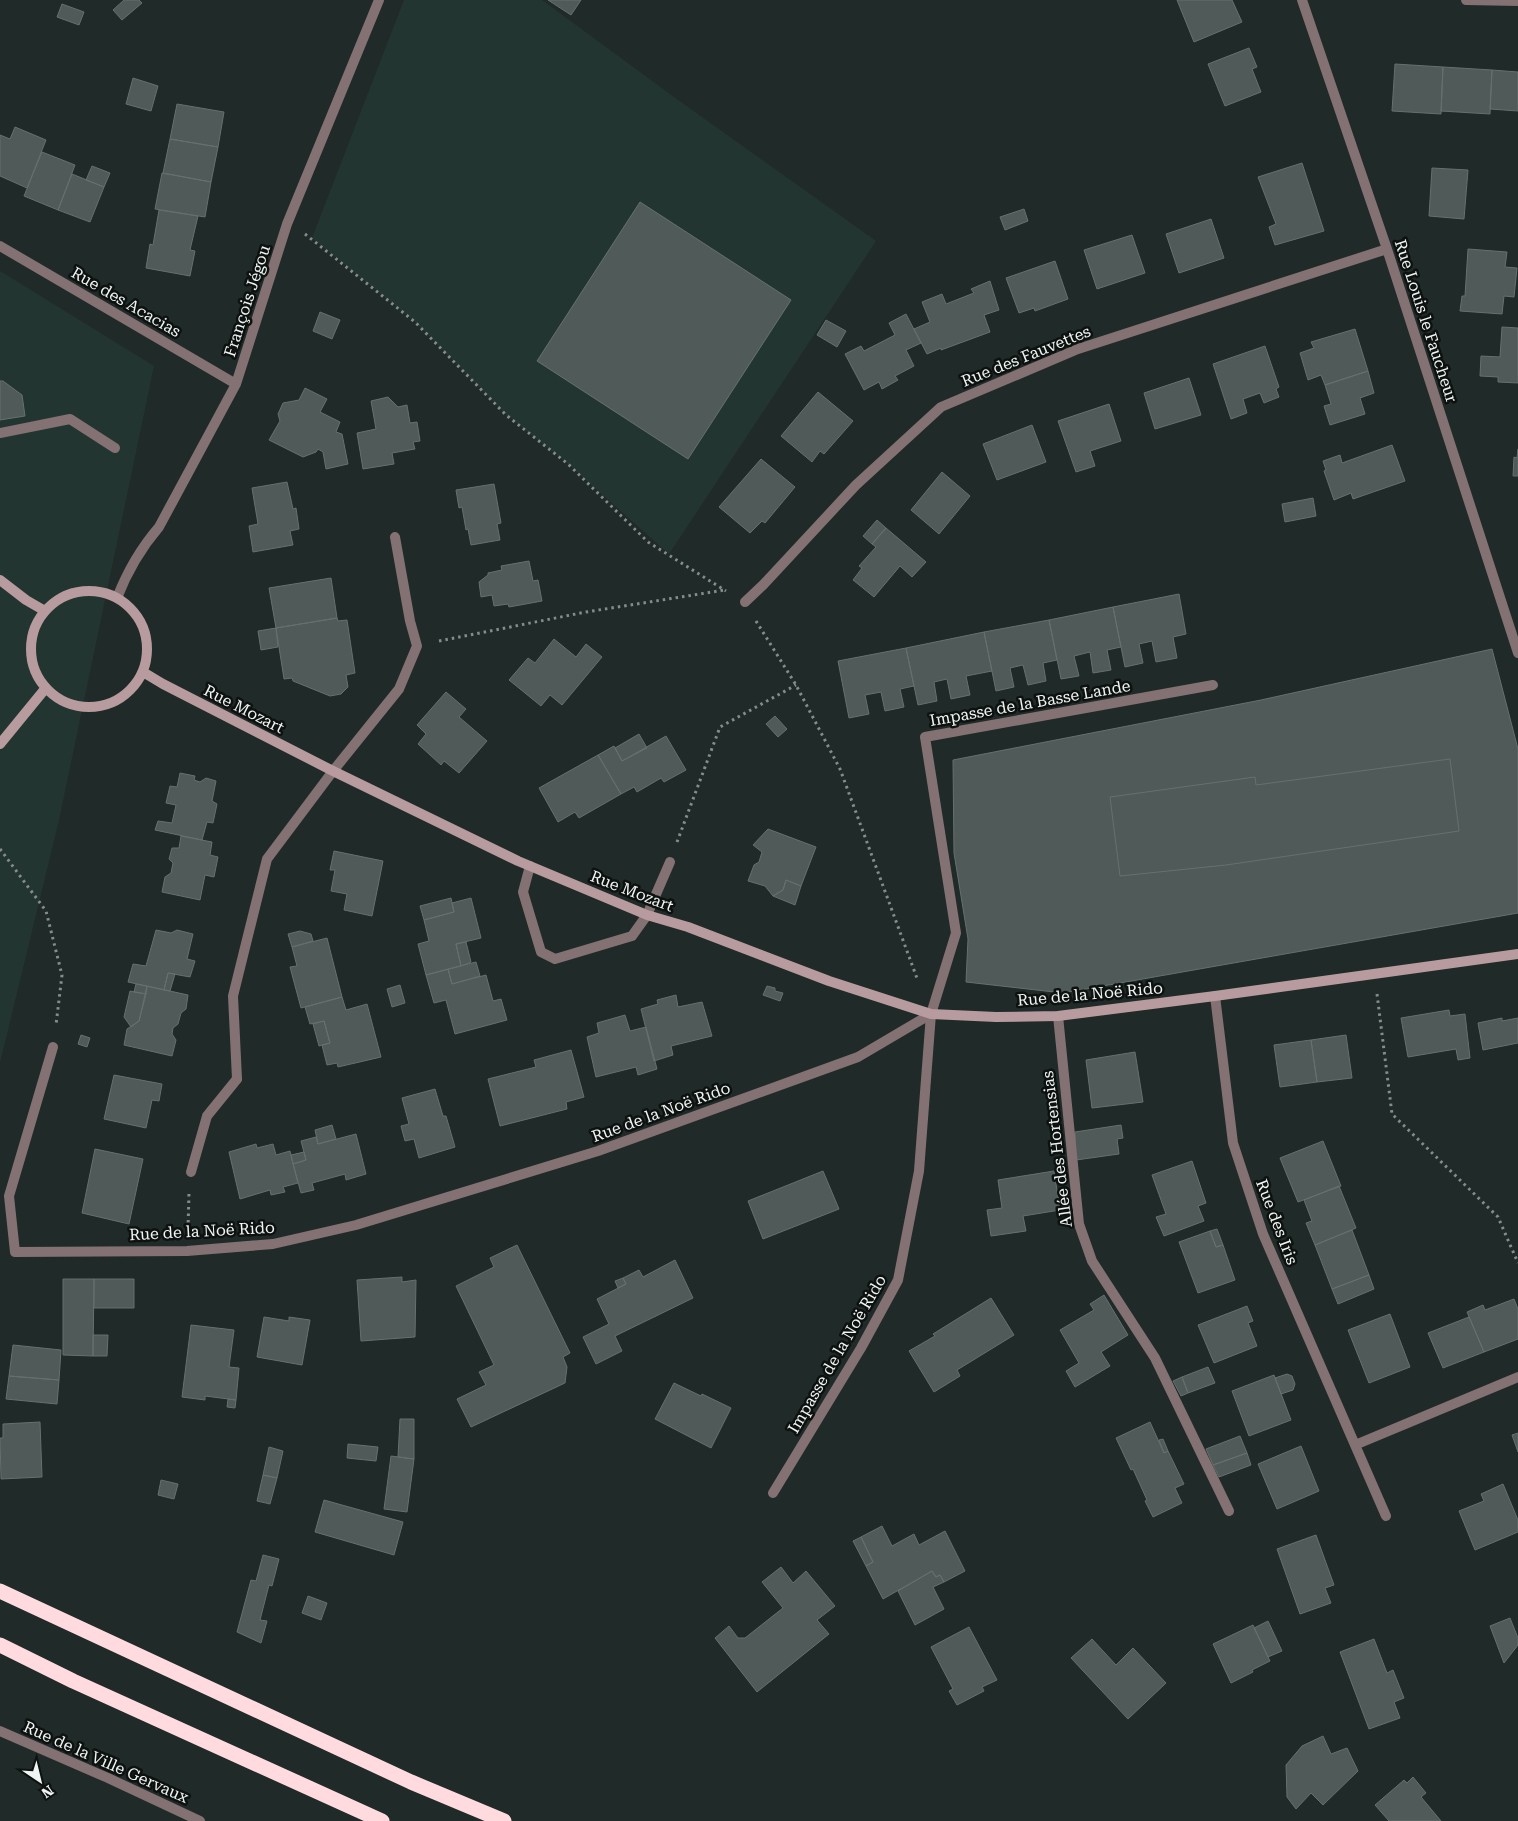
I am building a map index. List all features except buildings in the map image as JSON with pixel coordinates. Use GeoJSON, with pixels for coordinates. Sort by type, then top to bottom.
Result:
{"type":"FeatureCollection","features":[{"type":"Feature","properties":{"kind":"highway"},"geometry":{"type":"LineString","coordinates":[[0,1591],[411,1782],[504,1821]]}},
{"type":"Feature","properties":{"kind":"highway"},"geometry":{"type":"LineString","coordinates":[[0,1645],[73,1681],[382,1821]]}},
{"type":"Feature","properties":{"kind":"street","name":"François Jégou"},"geometry":{"type":"LineString","coordinates":[[117,598],[124,580],[146,543],[159,527],[236,384],[287,224],[378,0]]}},
{"type":"Feature","properties":{"kind":"street","name":"Rue Louis le Faucheur"},"geometry":{"type":"LineString","coordinates":[[1302,0],[1388,249],[1518,654]]}},
{"type":"Feature","properties":{"kind":"street"},"geometry":{"type":"LineString","coordinates":[[1466,0],[1518,0]]}},
{"type":"Feature","properties":{"kind":"street","name":"Rue des Acacias"},"geometry":{"type":"LineString","coordinates":[[0,246],[236,384]]}},
{"type":"Feature","properties":{"kind":"street","name":"Rue des Fauvettes"},"geometry":{"type":"LineString","coordinates":[[745,602],[763,586],[856,485],[941,407],[1078,349],[1388,249]]}},
{"type":"Feature","properties":{"kind":"street"},"geometry":{"type":"LineString","coordinates":[[0,433],[70,419],[115,448]]}},
{"type":"Feature","properties":{"kind":"street"},"geometry":{"type":"LineString","coordinates":[[191,1172],[207,1116],[237,1079],[233,996],[267,859],[333,771],[399,689],[417,646],[410,621],[394,538]]}},
{"type":"Feature","properties":{"kind":"street"},"geometry":{"type":"LineString","coordinates":[[0,580],[26,600],[45,611]]}},
{"type":"Feature","properties":{"kind":"street"},"geometry":{"type":"LineString","coordinates":[[98,591],[117,598],[136,615],[146,638],[147,656],[143,672],[132,688],[117,700],[99,707],[79,707],[61,701],[45,689],[36,674],[31,658],[31,641],[35,625],[45,611],[60,598],[79,592],[98,591]]}},
{"type":"Feature","properties":{"kind":"street","name":"Rue Mozart"},"geometry":{"type":"LineString","coordinates":[[143,672],[333,771],[530,866],[647,915],[688,927],[829,981],[931,1014]]}},
{"type":"Feature","properties":{"kind":"street","name":"Impasse de la Basse Lande"},"geometry":{"type":"LineString","coordinates":[[931,1014],[956,933],[925,737],[1213,685]]}},
{"type":"Feature","properties":{"kind":"street"},"geometry":{"type":"LineString","coordinates":[[0,744],[45,689]]}},
{"type":"Feature","properties":{"kind":"street"},"geometry":{"type":"LineString","coordinates":[[530,866],[523,892],[541,952],[555,959],[632,936],[647,915],[670,862]]}},
{"type":"Feature","properties":{"kind":"street","name":"Rue de la Noë Rido"},"geometry":{"type":"LineString","coordinates":[[53,1047],[9,1196],[15,1252],[187,1251],[273,1244],[356,1225],[598,1151],[858,1057],[931,1014],[996,1017],[1058,1016],[1518,954]]}},
{"type":"Feature","properties":{"kind":"street","name":"Rue des Iris"},"geometry":{"type":"LineString","coordinates":[[1215,996],[1233,1143],[1263,1234],[1386,1516]]}},
{"type":"Feature","properties":{"kind":"street","name":"Impasse de la Noë Rido"},"geometry":{"type":"LineString","coordinates":[[773,1493],[861,1348],[898,1280],[919,1171],[931,1014]]}},
{"type":"Feature","properties":{"kind":"street","name":"Allée des Hortensias"},"geometry":{"type":"LineString","coordinates":[[1058,1016],[1079,1224],[1092,1261],[1156,1358],[1229,1511]]}},
{"type":"Feature","properties":{"kind":"street"},"geometry":{"type":"LineString","coordinates":[[1355,1445],[1518,1377]]}},
{"type":"Feature","properties":{"kind":"street","name":"Rue de la Ville Gervaux"},"geometry":{"type":"LineString","coordinates":[[0,1731],[200,1821]]}},
{"type":"Feature","properties":{"kind":"path"},"geometry":{"type":"LineString","coordinates":[[287,224],[312,238],[415,322],[506,415],[568,464],[648,542],[745,602],[796,686],[840,769],[931,1014]]}},
{"type":"Feature","properties":{"kind":"path"},"geometry":{"type":"LineString","coordinates":[[417,646],[586,612],[726,590]]}},
{"type":"Feature","properties":{"kind":"path"},"geometry":{"type":"LineString","coordinates":[[670,862],[720,727],[796,686]]}},
{"type":"Feature","properties":{"kind":"path"},"geometry":{"type":"LineString","coordinates":[[0,849],[46,911],[62,975],[53,1047]]}},
{"type":"Feature","properties":{"kind":"path"},"geometry":{"type":"LineString","coordinates":[[1375,973],[1392,1114],[1498,1217],[1518,1263]]}},
{"type":"Feature","properties":{"kind":"path"},"geometry":{"type":"LineString","coordinates":[[187,1251],[191,1172]]}},
{"type":"Feature","properties":{"kind":"shaded area"},"geometry":{"type":"Polygon","coordinates":[[[404,0],[542,0],[876,241],[669,554],[568,464],[506,415],[415,322],[312,238],[404,0]]]}},
{"type":"Feature","properties":{"kind":"shaded area"},"geometry":{"type":"Polygon","coordinates":[[[0,271],[154,366],[59,820],[0,1063],[0,271]]]}}]}
